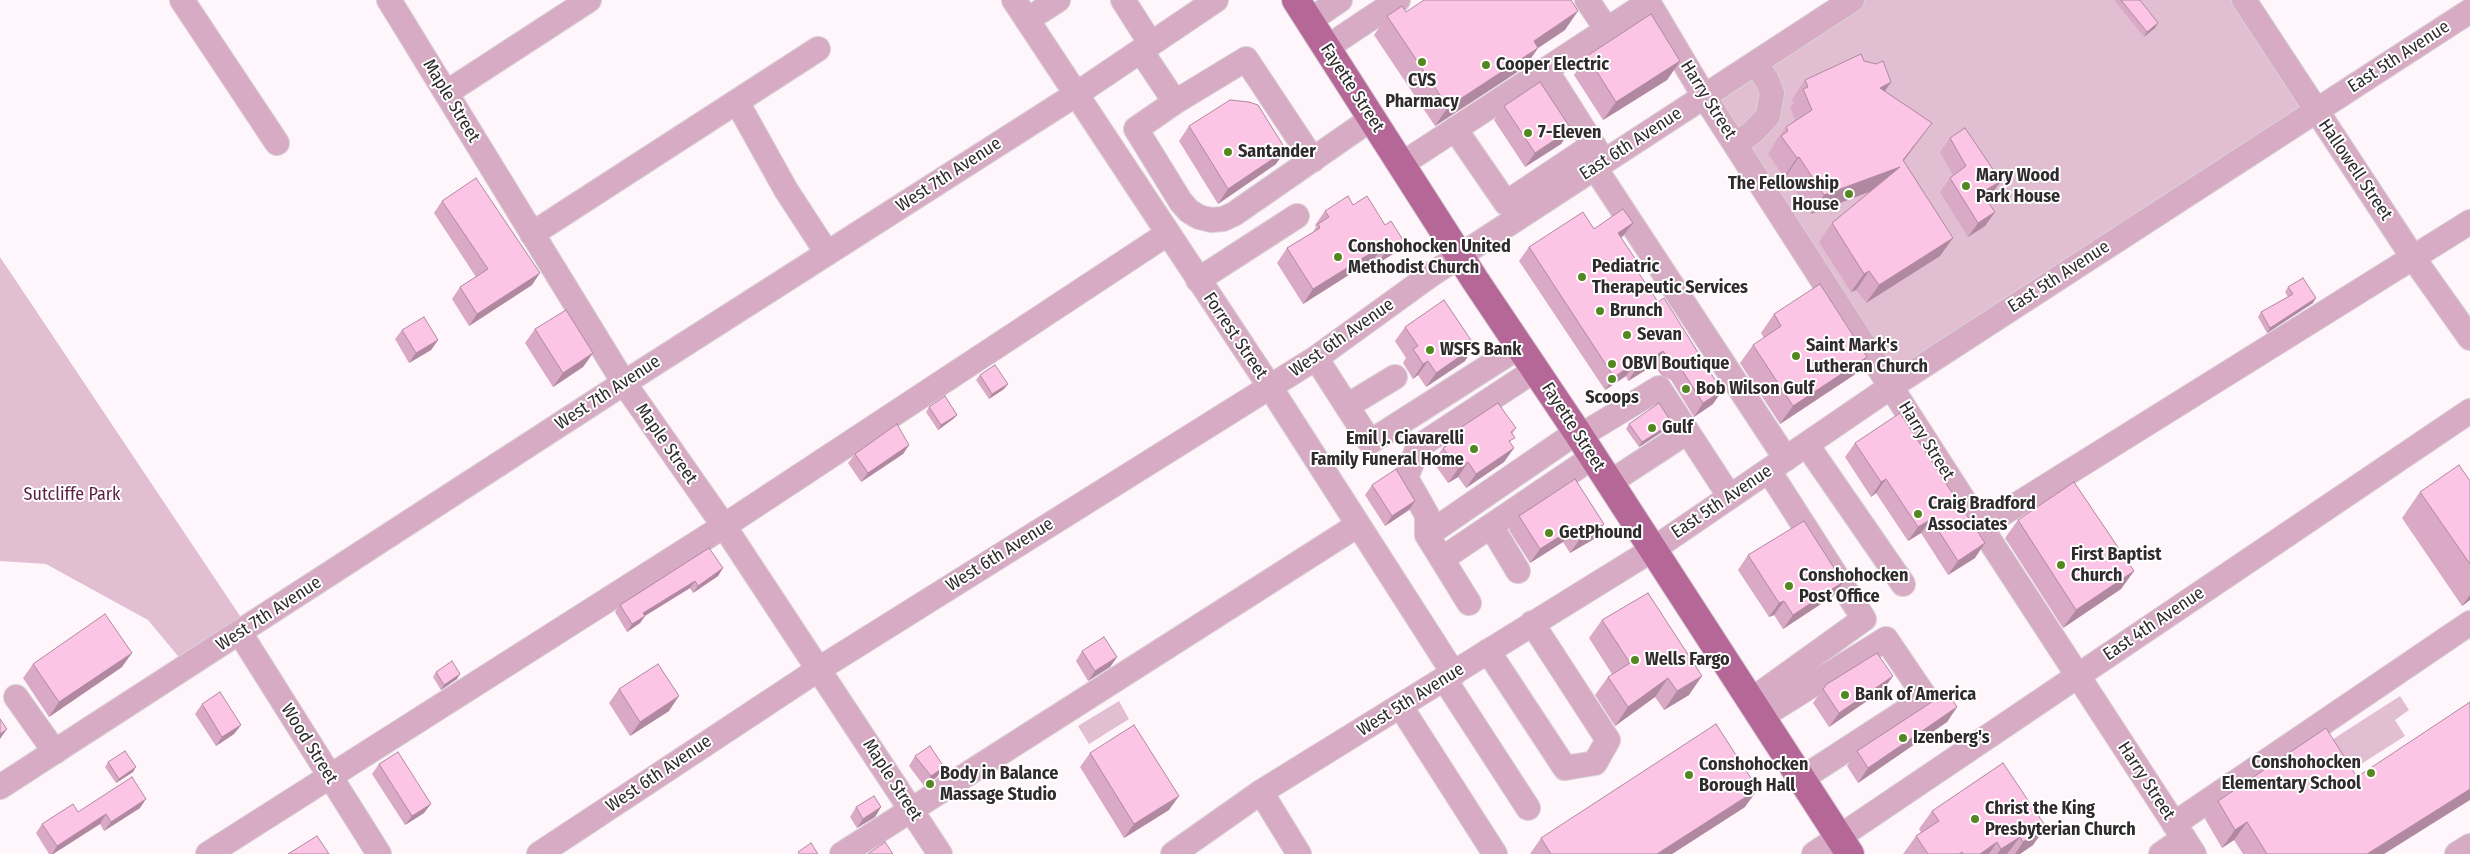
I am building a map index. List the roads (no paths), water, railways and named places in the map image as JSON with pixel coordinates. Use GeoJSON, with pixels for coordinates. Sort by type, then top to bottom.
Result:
{"type":"FeatureCollection","features":[{"type":"Feature","properties":{"kind":"main road","name":"Fayette Street"},"geometry":{"type":"LineString","coordinates":[[1303,10],[1371,119],[1583,442],[1844,846]]}},
{"type":"Feature","properties":{"kind":"street"},"geometry":{"type":"LineString","coordinates":[[182,0],[277,143]]}},
{"type":"Feature","properties":{"kind":"street","name":"Maple Street"},"geometry":{"type":"LineString","coordinates":[[389,0],[624,383],[724,526],[940,854]]}},
{"type":"Feature","properties":{"kind":"street"},"geometry":{"type":"LineString","coordinates":[[446,93],[589,0]]}},
{"type":"Feature","properties":{"kind":"street","name":"Forrest Street"},"geometry":{"type":"LineString","coordinates":[[1014,0],[1075,95],[1270,387],[1358,525],[1528,808]]}},
{"type":"Feature","properties":{"kind":"street"},"geometry":{"type":"LineString","coordinates":[[1027,20],[1058,0]]}},
{"type":"Feature","properties":{"kind":"street"},"geometry":{"type":"LineString","coordinates":[[1123,0],[1175,102]]}},
{"type":"Feature","properties":{"kind":"street","name":"West 7th Avenue"},"geometry":{"type":"LineString","coordinates":[[0,788],[624,383],[1075,95],[1216,0]]}},
{"type":"Feature","properties":{"kind":"street"},"geometry":{"type":"LineString","coordinates":[[1303,10],[1340,0]]}},
{"type":"Feature","properties":{"kind":"street"},"geometry":{"type":"LineString","coordinates":[[1326,48],[1398,0]]}},
{"type":"Feature","properties":{"kind":"street"},"geometry":{"type":"LineString","coordinates":[[1587,0],[1607,30]]}},
{"type":"Feature","properties":{"kind":"street","name":"East 6th Avenue"},"geometry":{"type":"LineString","coordinates":[[1460,256],[1510,211],[1704,96],[1852,0]]}},
{"type":"Feature","properties":{"kind":"street","name":"Hallowell Street"},"geometry":{"type":"LineString","coordinates":[[2244,0],[2414,259],[2470,338]]}},
{"type":"Feature","properties":{"kind":"street"},"geometry":{"type":"LineString","coordinates":[[1402,164],[1607,30],[1648,1]]}},
{"type":"Feature","properties":{"kind":"street","name":"Harry Street"},"geometry":{"type":"LineString","coordinates":[[1648,1],[1704,96],[2184,839]]}},
{"type":"Feature","properties":{"kind":"street","name":"East 5th Avenue"},"geometry":{"type":"LineString","coordinates":[[1652,550],[1892,386],[2470,11]]}},
{"type":"Feature","properties":{"kind":"street"},"geometry":{"type":"LineString","coordinates":[[532,234],[818,49]]}},
{"type":"Feature","properties":{"kind":"street"},"geometry":{"type":"LineString","coordinates":[[1313,160],[1246,59],[1175,102],[1136,129],[1181,202],[1189,211],[1199,217],[1211,220],[1223,219],[1234,214],[1313,160],[1371,119]]}},
{"type":"Feature","properties":{"kind":"street"},"geometry":{"type":"LineString","coordinates":[[1736,144],[1753,132],[1768,116],[1772,94],[1767,80],[1755,64]]}},
{"type":"Feature","properties":{"kind":"street"},"geometry":{"type":"LineString","coordinates":[[1546,70],[1777,465],[1864,619],[1756,709]]}},
{"type":"Feature","properties":{"kind":"street"},"geometry":{"type":"LineString","coordinates":[[737,102],[786,190],[827,253]]}},
{"type":"Feature","properties":{"kind":"street"},"geometry":{"type":"LineString","coordinates":[[1455,129],[1510,211]]}},
{"type":"Feature","properties":{"kind":"street"},"geometry":{"type":"LineString","coordinates":[[1198,280],[1297,216]]}},
{"type":"Feature","properties":{"kind":"street"},"geometry":{"type":"LineString","coordinates":[[1981,527],[2414,259],[2470,222]]}},
{"type":"Feature","properties":{"kind":"street"},"geometry":{"type":"LineString","coordinates":[[208,854],[329,775],[724,526],[1167,234]]}},
{"type":"Feature","properties":{"kind":"street","name":"West 6th Avenue"},"geometry":{"type":"LineString","coordinates":[[539,854],[819,669],[1316,358],[1460,256]]}},
{"type":"Feature","properties":{"kind":"street"},"geometry":{"type":"LineString","coordinates":[[1316,358],[1370,442],[1519,347]]}},
{"type":"Feature","properties":{"kind":"street"},"geometry":{"type":"LineString","coordinates":[[1469,603],[1427,535],[1427,515],[1406,478],[1418,447],[1535,370]]}},
{"type":"Feature","properties":{"kind":"street"},"geometry":{"type":"LineString","coordinates":[[1347,406],[1395,377]]}},
{"type":"Feature","properties":{"kind":"street"},"geometry":{"type":"LineString","coordinates":[[1427,535],[1583,442],[1659,388],[1730,497]]}},
{"type":"Feature","properties":{"kind":"street","name":"East 4th Avenue"},"geometry":{"type":"LineString","coordinates":[[1814,854],[1844,846],[2077,675],[2470,411]]}},
{"type":"Feature","properties":{"kind":"street"},"geometry":{"type":"LineString","coordinates":[[1609,482],[1687,432]]}},
{"type":"Feature","properties":{"kind":"street"},"geometry":{"type":"LineString","coordinates":[[1442,559],[1491,526],[1583,442]]}},
{"type":"Feature","properties":{"kind":"street"},"geometry":{"type":"LineString","coordinates":[[1807,445],[1903,584]]}},
{"type":"Feature","properties":{"kind":"street"},"geometry":{"type":"LineString","coordinates":[[842,854],[1358,525]]}},
{"type":"Feature","properties":{"kind":"street"},"geometry":{"type":"LineString","coordinates":[[1491,526],[1518,571]]}},
{"type":"Feature","properties":{"kind":"street","name":"West 5th Avenue"},"geometry":{"type":"LineString","coordinates":[[1173,854],[1261,792],[1652,550]]}},
{"type":"Feature","properties":{"kind":"street"},"geometry":{"type":"LineString","coordinates":[[1488,651],[1565,768],[1595,764],[1608,740],[1532,623]]}},
{"type":"Feature","properties":{"kind":"street"},"geometry":{"type":"LineString","coordinates":[[2161,854],[2184,839],[2470,623]]}},
{"type":"Feature","properties":{"kind":"street","name":"Wood Street"},"geometry":{"type":"LineString","coordinates":[[240,633],[378,854]]}},
{"type":"Feature","properties":{"kind":"street"},"geometry":{"type":"LineString","coordinates":[[1756,709],[1886,638],[1926,698],[1801,779]]}},
{"type":"Feature","properties":{"kind":"street"},"geometry":{"type":"LineString","coordinates":[[16,697],[55,752]]}},
{"type":"Feature","properties":{"kind":"street"},"geometry":{"type":"LineString","coordinates":[[1401,707],[1495,854]]}},
{"type":"Feature","properties":{"kind":"street"},"geometry":{"type":"LineString","coordinates":[[1261,792],[1299,854]]}},
{"type":"Feature","properties":{"kind":"street"},"geometry":{"type":"LineString","coordinates":[[2457,854],[2470,846]]}},
{"type":"Feature","properties":{"kind":"place","name":"CVS Pharmacy"},"geometry":{"type":"Point","coordinates":[1422,62]}},
{"type":"Feature","properties":{"kind":"place","name":"Cooper Electric"},"geometry":{"type":"Point","coordinates":[1486,65]}},
{"type":"Feature","properties":{"kind":"place","name":"7-Eleven"},"geometry":{"type":"Point","coordinates":[1528,133]}},
{"type":"Feature","properties":{"kind":"place","name":"Santander"},"geometry":{"type":"Point","coordinates":[1228,152]}},
{"type":"Feature","properties":{"kind":"place","name":"Mary Wood Park House"},"geometry":{"type":"Point","coordinates":[1966,186]}},
{"type":"Feature","properties":{"kind":"place","name":"The Fellowship House"},"geometry":{"type":"Point","coordinates":[1849,194]}},
{"type":"Feature","properties":{"kind":"place","name":"Conshohocken United Methodist Church"},"geometry":{"type":"Point","coordinates":[1338,257]}},
{"type":"Feature","properties":{"kind":"place","name":"Pediatric Therapeutic Services"},"geometry":{"type":"Point","coordinates":[1582,277]}},
{"type":"Feature","properties":{"kind":"place","name":"Brunch"},"geometry":{"type":"Point","coordinates":[1600,311]}},
{"type":"Feature","properties":{"kind":"place","name":"Sevan"},"geometry":{"type":"Point","coordinates":[1627,335]}},
{"type":"Feature","properties":{"kind":"place","name":"WSFS Bank"},"geometry":{"type":"Point","coordinates":[1430,350]}},
{"type":"Feature","properties":{"kind":"place","name":"Saint Mark's Lutheran Church"},"geometry":{"type":"Point","coordinates":[1796,356]}},
{"type":"Feature","properties":{"kind":"place","name":"OBVI Boutique"},"geometry":{"type":"Point","coordinates":[1612,364]}},
{"type":"Feature","properties":{"kind":"place","name":"Scoops"},"geometry":{"type":"Point","coordinates":[1612,379]}},
{"type":"Feature","properties":{"kind":"place","name":"Bob Wilson Gulf"},"geometry":{"type":"Point","coordinates":[1686,389]}},
{"type":"Feature","properties":{"kind":"place","name":"Gulf"},"geometry":{"type":"Point","coordinates":[1652,428]}},
{"type":"Feature","properties":{"kind":"place","name":"Emil J. Ciavarelli Family Funeral Home"},"geometry":{"type":"Point","coordinates":[1474,449]}},
{"type":"Feature","properties":{"kind":"place","name":"Craig Bradford Associates"},"geometry":{"type":"Point","coordinates":[1918,514]}},
{"type":"Feature","properties":{"kind":"place","name":"GetPhound"},"geometry":{"type":"Point","coordinates":[1549,533]}},
{"type":"Feature","properties":{"kind":"place","name":"First Baptist Church"},"geometry":{"type":"Point","coordinates":[2061,565]}},
{"type":"Feature","properties":{"kind":"place","name":"Conshohocken Post Office"},"geometry":{"type":"Point","coordinates":[1789,586]}},
{"type":"Feature","properties":{"kind":"place","name":"Wells Fargo"},"geometry":{"type":"Point","coordinates":[1635,660]}},
{"type":"Feature","properties":{"kind":"place","name":"Bank of America"},"geometry":{"type":"Point","coordinates":[1845,695]}},
{"type":"Feature","properties":{"kind":"place","name":"Izenberg's"},"geometry":{"type":"Point","coordinates":[1903,738]}},
{"type":"Feature","properties":{"kind":"place","name":"Conshohocken Elementary School"},"geometry":{"type":"Point","coordinates":[2371,773]}},
{"type":"Feature","properties":{"kind":"place","name":"Conshohocken Borough Hall"},"geometry":{"type":"Point","coordinates":[1689,775]}},
{"type":"Feature","properties":{"kind":"place","name":"Body in Balance Massage Studio"},"geometry":{"type":"Point","coordinates":[930,784]}},
{"type":"Feature","properties":{"kind":"place","name":"Christ the King Presbyterian Church"},"geometry":{"type":"Point","coordinates":[1975,819]}},
{"type":"Feature","properties":{"kind":"park label","name":"Sutcliffe Park"},"geometry":{"type":"Point","coordinates":[72,495]}}]}
